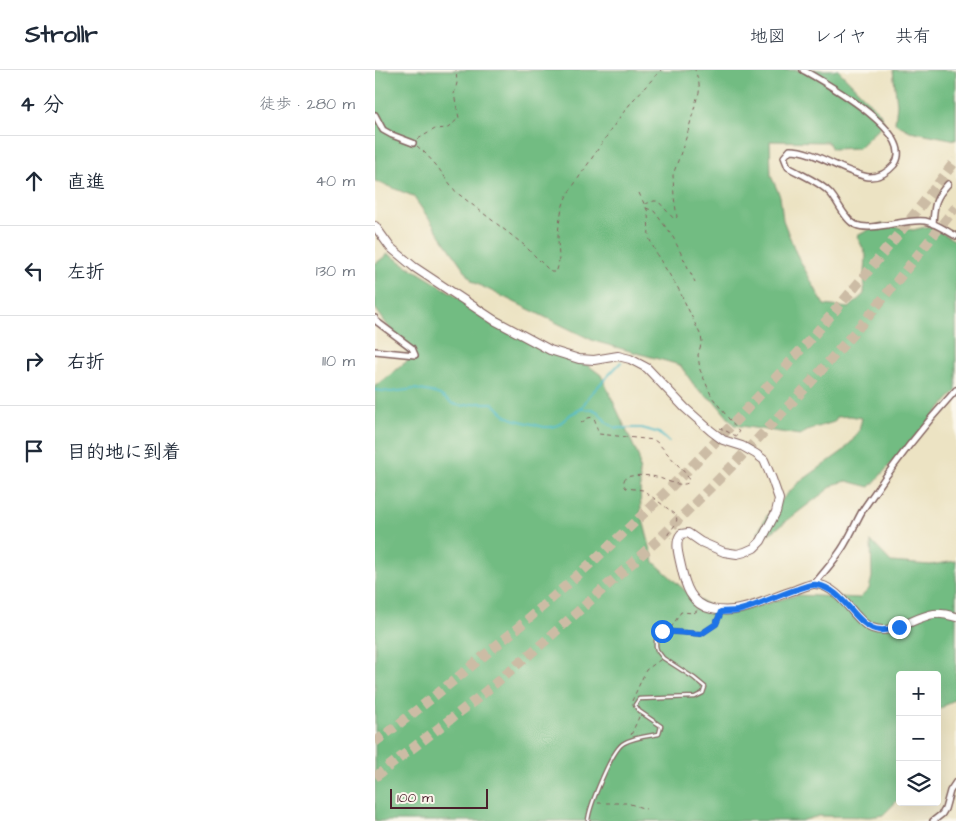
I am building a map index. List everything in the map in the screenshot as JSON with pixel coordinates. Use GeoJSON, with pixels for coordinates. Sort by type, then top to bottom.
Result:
{"type":"FeatureCollection","features":[{"type":"Feature","properties":{"kind":"street"},"geometry":{"type":"LineString","coordinates":[[803,70],[826,82],[877,119],[891,135],[898,151],[898,159],[886,172],[869,177],[848,171],[805,152],[791,150],[784,157],[787,167],[823,186],[831,193],[850,222],[855,225],[868,227],[925,221],[956,236]]}},
{"type":"Feature","properties":{"kind":"street"},"geometry":{"type":"LineString","coordinates":[[375,115],[383,130],[413,143]]}},
{"type":"Feature","properties":{"kind":"street"},"geometry":{"type":"LineString","coordinates":[[933,224],[936,201],[948,184]]}},
{"type":"Feature","properties":{"kind":"street"},"geometry":{"type":"LineString","coordinates":[[375,226],[389,247],[414,267],[494,320],[550,350],[579,359],[594,360],[618,356],[630,359],[647,368],[685,408],[711,431],[723,440],[741,446],[764,460],[773,479],[779,499],[776,512],[761,541],[753,548],[737,554],[724,552],[701,542],[688,533],[681,534],[678,537],[677,544],[685,581],[696,602],[703,607],[721,612],[736,611],[789,591],[814,584],[833,590],[863,623],[871,628],[880,630],[899,627],[931,614],[947,614],[956,617]]}},
{"type":"Feature","properties":{"kind":"street"},"geometry":{"type":"LineString","coordinates":[[375,318],[412,348],[415,355],[375,351]]}},
{"type":"Feature","properties":{"kind":"street"},"geometry":{"type":"LineString","coordinates":[[814,584],[846,543],[856,520],[865,506],[914,438],[956,390]]}},
{"type":"Feature","properties":{"kind":"street"},"geometry":{"type":"LineString","coordinates":[[933,821],[945,809],[950,792],[956,782]]}},
{"type":"Feature","properties":{"kind":"lane"},"geometry":{"type":"LineString","coordinates":[[588,821],[592,803],[608,766],[622,743],[640,737],[659,734],[661,726],[639,711],[635,705],[639,699],[695,697],[703,693],[705,687],[663,658],[657,650],[656,640],[662,631],[701,634],[716,624],[721,612]]}},
{"type":"Feature","properties":{"kind":"path"},"geometry":{"type":"LineString","coordinates":[[456,70],[457,83],[454,94],[459,118],[447,128],[435,129],[413,143],[436,165],[456,192],[524,245],[551,272],[558,270],[558,238],[564,201],[567,195],[624,112],[661,70]]}},
{"type":"Feature","properties":{"kind":"path"},"geometry":{"type":"LineString","coordinates":[[644,204],[658,201],[674,219],[677,217],[673,175],[700,93],[700,84],[695,70]]}},
{"type":"Feature","properties":{"kind":"path"},"geometry":{"type":"LineString","coordinates":[[639,193],[647,212],[649,238],[657,255],[678,288],[701,336],[698,358],[703,377],[712,397],[739,432],[739,435],[736,436],[719,427]]}},
{"type":"Feature","properties":{"kind":"path"},"geometry":{"type":"LineString","coordinates":[[646,208],[654,211],[673,237],[695,282]]}},
{"type":"Feature","properties":{"kind":"path"},"geometry":{"type":"LineString","coordinates":[[581,423],[593,417],[599,434],[654,440],[686,474],[689,478],[688,482],[683,484],[652,476],[626,477],[623,483],[626,488],[643,490],[675,514],[676,524],[668,535],[677,544]]}},
{"type":"Feature","properties":{"kind":"path"},"geometry":{"type":"LineString","coordinates":[[669,631],[681,612],[694,613],[703,607]]}},
{"type":"Feature","properties":{"kind":"path"},"geometry":{"type":"LineString","coordinates":[[592,803],[627,803],[646,809]]}},
{"type":"Feature","properties":{"kind":"green space"},"geometry":{"type":"Polygon","coordinates":[[[375,70],[838,70],[880,113],[884,123],[858,148],[832,149],[828,142],[770,141],[771,176],[780,196],[783,220],[796,253],[824,305],[849,308],[864,294],[866,255],[857,236],[880,224],[913,230],[929,226],[956,241],[956,391],[870,487],[847,481],[835,484],[772,532],[760,537],[758,532],[768,514],[797,484],[843,451],[859,431],[862,418],[850,416],[837,417],[834,422],[811,429],[800,435],[734,425],[716,403],[696,388],[680,365],[594,341],[473,282],[413,196],[375,181],[375,70]]]}},
{"type":"Feature","properties":{"kind":"green space"},"geometry":{"type":"Polygon","coordinates":[[[893,70],[956,70],[956,140],[910,131],[895,123],[897,104],[893,70]]]}},
{"type":"Feature","properties":{"kind":"green space"},"geometry":{"type":"Polygon","coordinates":[[[388,254],[529,340],[589,366],[601,375],[639,458],[641,512],[654,562],[690,595],[712,607],[737,612],[797,595],[860,598],[869,589],[872,577],[871,541],[891,562],[930,565],[956,561],[956,698],[941,708],[941,671],[896,671],[896,802],[883,815],[871,817],[819,816],[801,821],[375,821],[375,386],[411,358],[375,308],[375,264],[388,254]]]}},
{"type":"Feature","properties":{"kind":"waterway"},"geometry":{"type":"LineString","coordinates":[[375,390],[391,392],[415,389],[440,395],[453,404],[461,406],[493,403],[506,416],[544,427],[551,427],[558,425],[571,414],[581,409],[589,396],[621,362]]}},
{"type":"Feature","properties":{"kind":"waterway"},"geometry":{"type":"LineString","coordinates":[[581,409],[592,409],[598,412],[607,423],[616,428],[642,428],[659,433],[669,442]]}},
{"type":"Feature","properties":{"kind":"tunnel"},"geometry":{"type":"LineString","coordinates":[[375,742],[508,636],[630,527],[689,469],[801,350],[906,225],[956,160]]}},
{"type":"Feature","properties":{"kind":"tunnel"},"geometry":{"type":"LineString","coordinates":[[375,777],[478,698],[544,642],[660,538],[735,463],[811,382],[873,311],[956,207]]}},
{"type":"Feature","properties":{"kind":"route"},"geometry":{"type":"LineString","coordinates":[[662,631],[701,634],[716,624],[721,612],[736,611],[789,591],[814,584],[833,590],[863,623],[871,628],[887,630],[899,627]]}}]}
